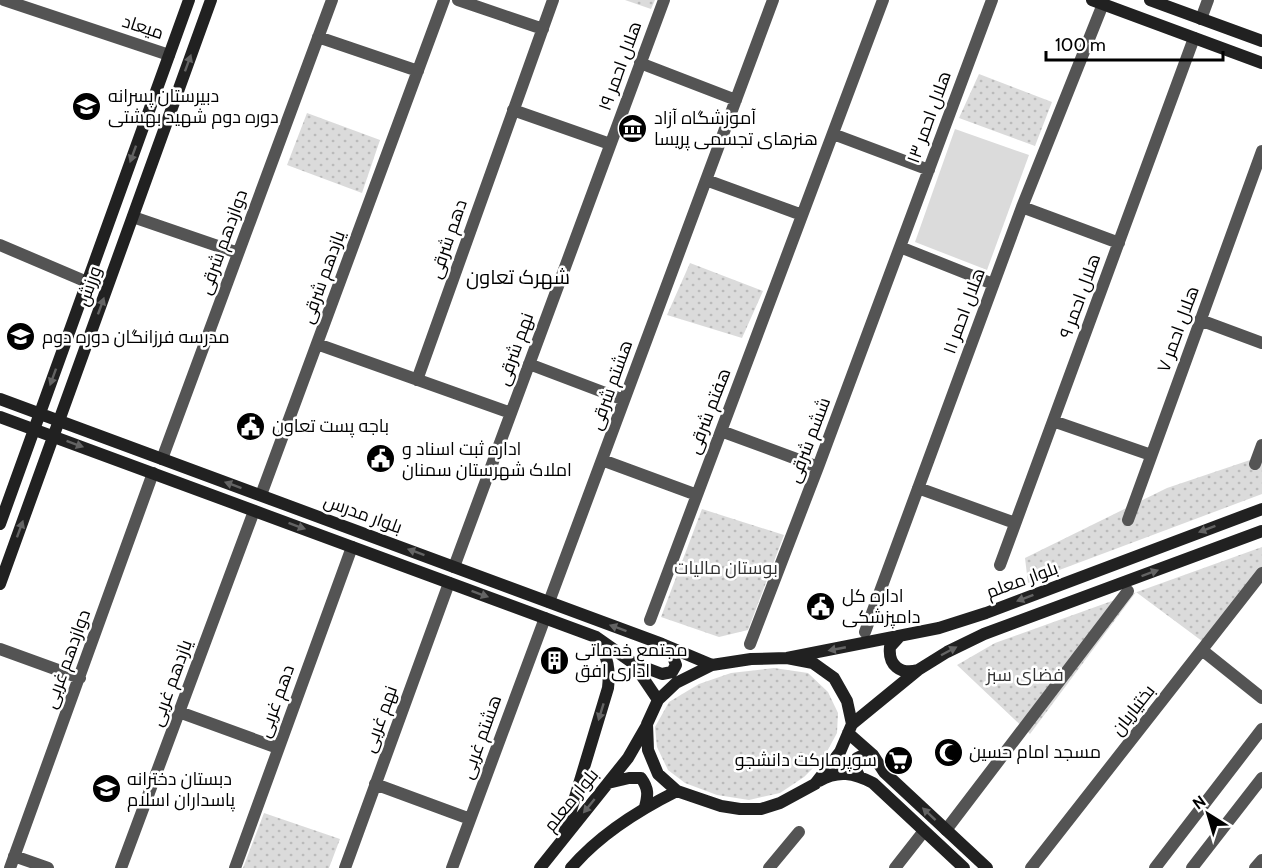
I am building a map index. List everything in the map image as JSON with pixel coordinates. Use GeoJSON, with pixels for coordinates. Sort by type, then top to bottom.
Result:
{"type":"FeatureCollection","features":[{"type":"Feature","properties":{"kind":"main road","name":"ورزش"},"geometry":{"type":"LineString","coordinates":[[0,524],[189,0]]}},
{"type":"Feature","properties":{"kind":"main road","name":"ورزش"},"geometry":{"type":"LineString","coordinates":[[0,584],[211,0]]}},
{"type":"Feature","properties":{"kind":"main road"},"geometry":{"type":"LineString","coordinates":[[1150,0],[1262,41]]}},
{"type":"Feature","properties":{"kind":"main road"},"geometry":{"type":"LineString","coordinates":[[1097,2],[1262,63]]}},
{"type":"Feature","properties":{"kind":"main road"},"geometry":{"type":"LineString","coordinates":[[101,244],[121,250]]}},
{"type":"Feature","properties":{"kind":"main road","name":"بلوار مدرس"},"geometry":{"type":"LineString","coordinates":[[0,399],[662,644],[712,665]]}},
{"type":"Feature","properties":{"kind":"main road","name":"بلوار مدرس"},"geometry":{"type":"LineString","coordinates":[[0,417],[596,637],[633,663],[658,700]]}},
{"type":"Feature","properties":{"kind":"main road"},"geometry":{"type":"LineString","coordinates":[[15,482],[35,489]]}},
{"type":"Feature","properties":{"kind":"main road","name":"بلوار معلم"},"geometry":{"type":"LineString","coordinates":[[787,658],[939,628],[986,613],[1262,509]]}},
{"type":"Feature","properties":{"kind":"main road"},"geometry":{"type":"LineString","coordinates":[[332,539],[337,523]]}},
{"type":"Feature","properties":{"kind":"main road","name":"بلوار معلم"},"geometry":{"type":"LineString","coordinates":[[850,728],[918,670],[947,652],[984,634],[1262,531]]}},
{"type":"Feature","properties":{"kind":"main road"},"geometry":{"type":"LineString","coordinates":[[900,636],[890,647],[891,662],[903,672],[918,670]]}},
{"type":"Feature","properties":{"kind":"main road"},"geometry":{"type":"LineString","coordinates":[[563,837],[608,688],[610,670],[606,653],[596,637]]}},
{"type":"Feature","properties":{"kind":"main road"},"geometry":{"type":"LineString","coordinates":[[633,663],[662,674],[672,672],[676,664],[662,644]]}},
{"type":"Feature","properties":{"kind":"main road"},"geometry":{"type":"LineString","coordinates":[[815,784],[840,752],[850,728],[847,701],[834,678],[813,663],[787,658],[751,659],[712,665],[676,683],[658,700],[647,724],[648,750],[658,774],[677,791],[721,806],[761,809],[780,803],[815,784],[829,776],[844,773],[860,776],[873,783],[964,868]]}},
{"type":"Feature","properties":{"kind":"main road","name":"بلوار معلم"},"geometry":{"type":"LineString","coordinates":[[540,868],[628,758],[647,724]]}},
{"type":"Feature","properties":{"kind":"main road"},"geometry":{"type":"LineString","coordinates":[[850,728],[884,772],[987,868]]}},
{"type":"Feature","properties":{"kind":"main road"},"geometry":{"type":"LineString","coordinates":[[860,776],[854,766],[857,758],[865,754],[873,755]]}},
{"type":"Feature","properties":{"kind":"main road"},"geometry":{"type":"LineString","coordinates":[[608,784],[628,778],[641,778],[647,785],[645,807]]}},
{"type":"Feature","properties":{"kind":"main road"},"geometry":{"type":"LineString","coordinates":[[571,868],[583,854],[645,807],[677,791]]}},
{"type":"Feature","properties":{"kind":"street","name":"میعاد"},"geometry":{"type":"LineString","coordinates":[[4,0],[169,55]]}},
{"type":"Feature","properties":{"kind":"street","name":"دوازدهم شرقی"},"geometry":{"type":"LineString","coordinates":[[162,459],[332,0]]}},
{"type":"Feature","properties":{"kind":"street","name":"یازدهم شرقی"},"geometry":{"type":"LineString","coordinates":[[261,495],[444,0]]}},
{"type":"Feature","properties":{"kind":"street"},"geometry":{"type":"LineString","coordinates":[[458,0],[543,29]]}},
{"type":"Feature","properties":{"kind":"street","name":"دهم شرقی"},"geometry":{"type":"LineString","coordinates":[[417,380],[553,0]]}},
{"type":"Feature","properties":{"kind":"street","name":"هلال احمر ۱۹"},"geometry":{"type":"LineString","coordinates":[[610,144],[664,0]]}},
{"type":"Feature","properties":{"kind":"street","name":"هشتم شرقی"},"geometry":{"type":"LineString","coordinates":[[549,602],[773,0]]}},
{"type":"Feature","properties":{"kind":"street","name":"هفتم شرقی"},"geometry":{"type":"LineString","coordinates":[[650,620],[883,0]]}},
{"type":"Feature","properties":{"kind":"street","name":"هلال احمر ۱۳"},"geometry":{"type":"LineString","coordinates":[[900,247],[992,0]]}},
{"type":"Feature","properties":{"kind":"street"},"geometry":{"type":"LineString","coordinates":[[1201,19],[1208,0]]}},
{"type":"Feature","properties":{"kind":"street","name":"هلال احمر ۱۱"},"geometry":{"type":"LineString","coordinates":[[865,632],[1097,2]]}},
{"type":"Feature","properties":{"kind":"street"},"geometry":{"type":"LineString","coordinates":[[318,37],[418,71]]}},
{"type":"Feature","properties":{"kind":"street","name":"هلال احمر ۹"},"geometry":{"type":"LineString","coordinates":[[1000,565],[1194,38]]}},
{"type":"Feature","properties":{"kind":"street"},"geometry":{"type":"LineString","coordinates":[[640,63],[736,100]]}},
{"type":"Feature","properties":{"kind":"street"},"geometry":{"type":"LineString","coordinates":[[513,110],[610,144]]}},
{"type":"Feature","properties":{"kind":"street"},"geometry":{"type":"LineString","coordinates":[[832,134],[929,171]]}},
{"type":"Feature","properties":{"kind":"street","name":"نهم شرقی"},"geometry":{"type":"LineString","coordinates":[[454,567],[610,144]]}},
{"type":"Feature","properties":{"kind":"street","name":"هلال احمر ۷"},"geometry":{"type":"LineString","coordinates":[[1128,520],[1262,151]]}},
{"type":"Feature","properties":{"kind":"street"},"geometry":{"type":"LineString","coordinates":[[706,180],[802,215]]}},
{"type":"Feature","properties":{"kind":"street"},"geometry":{"type":"LineString","coordinates":[[1022,207],[1119,243]]}},
{"type":"Feature","properties":{"kind":"street"},"geometry":{"type":"LineString","coordinates":[[133,217],[238,253]]}},
{"type":"Feature","properties":{"kind":"street"},"geometry":{"type":"LineString","coordinates":[[0,246],[87,282]]}},
{"type":"Feature","properties":{"kind":"street"},"geometry":{"type":"LineString","coordinates":[[900,247],[993,284]]}},
{"type":"Feature","properties":{"kind":"street","name":"ششم شرقی"},"geometry":{"type":"LineString","coordinates":[[750,644],[900,247]]}},
{"type":"Feature","properties":{"kind":"street"},"geometry":{"type":"LineString","coordinates":[[1200,320],[1262,342]]}},
{"type":"Feature","properties":{"kind":"street"},"geometry":{"type":"LineString","coordinates":[[317,344],[511,412]]}},
{"type":"Feature","properties":{"kind":"street"},"geometry":{"type":"LineString","coordinates":[[529,364],[624,400]]}},
{"type":"Feature","properties":{"kind":"street"},"geometry":{"type":"LineString","coordinates":[[1053,421],[1151,455]]}},
{"type":"Feature","properties":{"kind":"street"},"geometry":{"type":"LineString","coordinates":[[721,431],[818,467]]}},
{"type":"Feature","properties":{"kind":"street"},"geometry":{"type":"LineString","coordinates":[[1255,464],[1262,445]]}},
{"type":"Feature","properties":{"kind":"street"},"geometry":{"type":"LineString","coordinates":[[602,460],[697,495]]}},
{"type":"Feature","properties":{"kind":"street","name":"دوازدهم غربی"},"geometry":{"type":"LineString","coordinates":[[12,862],[153,473]]}},
{"type":"Feature","properties":{"kind":"street"},"geometry":{"type":"LineString","coordinates":[[918,488],[1016,523]]}},
{"type":"Feature","properties":{"kind":"street","name":"یازدهم غربی"},"geometry":{"type":"LineString","coordinates":[[121,868],[254,511]]}},
{"type":"Feature","properties":{"kind":"street","name":"دهم غربی"},"geometry":{"type":"LineString","coordinates":[[235,868],[352,547]]}},
{"type":"Feature","properties":{"kind":"street","name":"بختیاریان"},"geometry":{"type":"LineString","coordinates":[[1031,868],[1262,573]]}},
{"type":"Feature","properties":{"kind":"street","name":"نهم غربی"},"geometry":{"type":"LineString","coordinates":[[345,868],[449,583]]}},
{"type":"Feature","properties":{"kind":"street"},"geometry":{"type":"LineString","coordinates":[[946,830],[1128,591]]}},
{"type":"Feature","properties":{"kind":"street","name":"هشتم غربی"},"geometry":{"type":"LineString","coordinates":[[452,868],[545,618]]}},
{"type":"Feature","properties":{"kind":"street"},"geometry":{"type":"LineString","coordinates":[[0,649],[80,678]]}},
{"type":"Feature","properties":{"kind":"street"},"geometry":{"type":"LineString","coordinates":[[1202,650],[1262,698]]}},
{"type":"Feature","properties":{"kind":"street"},"geometry":{"type":"LineString","coordinates":[[179,712],[278,748]]}},
{"type":"Feature","properties":{"kind":"street"},"geometry":{"type":"LineString","coordinates":[[1155,868],[1262,729]]}},
{"type":"Feature","properties":{"kind":"street"},"geometry":{"type":"LineString","coordinates":[[1192,868],[1262,778]]}},
{"type":"Feature","properties":{"kind":"street"},"geometry":{"type":"LineString","coordinates":[[375,784],[470,819]]}},
{"type":"Feature","properties":{"kind":"street"},"geometry":{"type":"LineString","coordinates":[[895,868],[924,831]]}},
{"type":"Feature","properties":{"kind":"street"},"geometry":{"type":"LineString","coordinates":[[769,868],[799,832]]}},
{"type":"Feature","properties":{"kind":"street"},"geometry":{"type":"LineString","coordinates":[[1255,868],[1262,860]]}},
{"type":"Feature","properties":{"kind":"street"},"geometry":{"type":"LineString","coordinates":[[12,862],[48,868]]}},
{"type":"Feature","properties":{"kind":"green space"},"geometry":{"type":"Polygon","coordinates":[[[625,0],[655,0],[651,9],[625,0]]]}},
{"type":"Feature","properties":{"kind":"green space"},"geometry":{"type":"Polygon","coordinates":[[[979,74],[1052,102],[1035,146],[959,118],[979,74]]]}},
{"type":"Feature","properties":{"kind":"green space"},"geometry":{"type":"Polygon","coordinates":[[[307,113],[380,140],[362,193],[287,165],[307,113]]]}},
{"type":"Feature","properties":{"kind":"green space"},"geometry":{"type":"Polygon","coordinates":[[[955,129],[1029,155],[987,270],[915,242],[955,129]]]}},
{"type":"Feature","properties":{"kind":"green space"},"geometry":{"type":"Polygon","coordinates":[[[690,263],[763,291],[742,338],[667,315],[690,263]]]}},
{"type":"Feature","properties":{"kind":"green space"},"geometry":{"type":"Polygon","coordinates":[[[1262,456],[1262,494],[1028,583],[1025,558],[1167,488],[1262,456]]]}},
{"type":"Feature","properties":{"kind":"green space","name":"بوستان مالیات"},"geometry":{"type":"Polygon","coordinates":[[[702,509],[784,535],[748,630],[719,637],[661,617],[702,509]]]}},
{"type":"Feature","properties":{"kind":"green space"},"geometry":{"type":"Polygon","coordinates":[[[1262,547],[1262,577],[1210,647],[1136,592],[1262,547]]]}},
{"type":"Feature","properties":{"kind":"green space","name":"فضای سبز"},"geometry":{"type":"Polygon","coordinates":[[[1136,592],[1030,734],[957,665],[995,643],[1136,592]]]}},
{"type":"Feature","properties":{"kind":"green space"},"geometry":{"type":"Polygon","coordinates":[[[774,668],[808,673],[828,692],[838,713],[837,733],[824,757],[804,777],[780,793],[749,800],[717,795],[685,783],[668,770],[657,747],[655,727],[669,702],[699,684],[731,673],[774,668]]]}},
{"type":"Feature","properties":{"kind":"green space"},"geometry":{"type":"Polygon","coordinates":[[[264,813],[340,839],[329,868],[243,868],[264,813]]]}},
{"type":"Feature","properties":{"kind":"place","name":"دبیرستان پسرانه دوره دوم شهید بهشتی"},"geometry":{"type":"Point","coordinates":[87,106]}},
{"type":"Feature","properties":{"kind":"place","name":"آموزشگاه آزاد هنرهای تجسمی پریسا"},"geometry":{"type":"Point","coordinates":[633,128]}},
{"type":"Feature","properties":{"kind":"place","name":"مدرسه فرزانگان دوره دوم"},"geometry":{"type":"Point","coordinates":[21,337]}},
{"type":"Feature","properties":{"kind":"place","name":"باجه پست تعاون"},"geometry":{"type":"Point","coordinates":[251,426]}},
{"type":"Feature","properties":{"kind":"place","name":"اداره ثبت اسناد و املاک شهرستان سمنان"},"geometry":{"type":"Point","coordinates":[381,459]}},
{"type":"Feature","properties":{"kind":"place","name":"اداره کل دامپزشکی"},"geometry":{"type":"Point","coordinates":[821,606]}},
{"type":"Feature","properties":{"kind":"place","name":"مجتمع خدماتی اداری افق"},"geometry":{"type":"Point","coordinates":[554,660]}},
{"type":"Feature","properties":{"kind":"place","name":"مسجد امام حسین"},"geometry":{"type":"Point","coordinates":[948,752]}},
{"type":"Feature","properties":{"kind":"place","name":"سوپرمارکت دانشجو"},"geometry":{"type":"Point","coordinates":[898,760]}},
{"type":"Feature","properties":{"kind":"place","name":"دبستان دخترانه پاسداران اسلام"},"geometry":{"type":"Point","coordinates":[106,789]}},
{"type":"Feature","properties":{"kind":"district","name":"شهرک تعاون"},"geometry":{"type":"Point","coordinates":[518,277]}}]}
